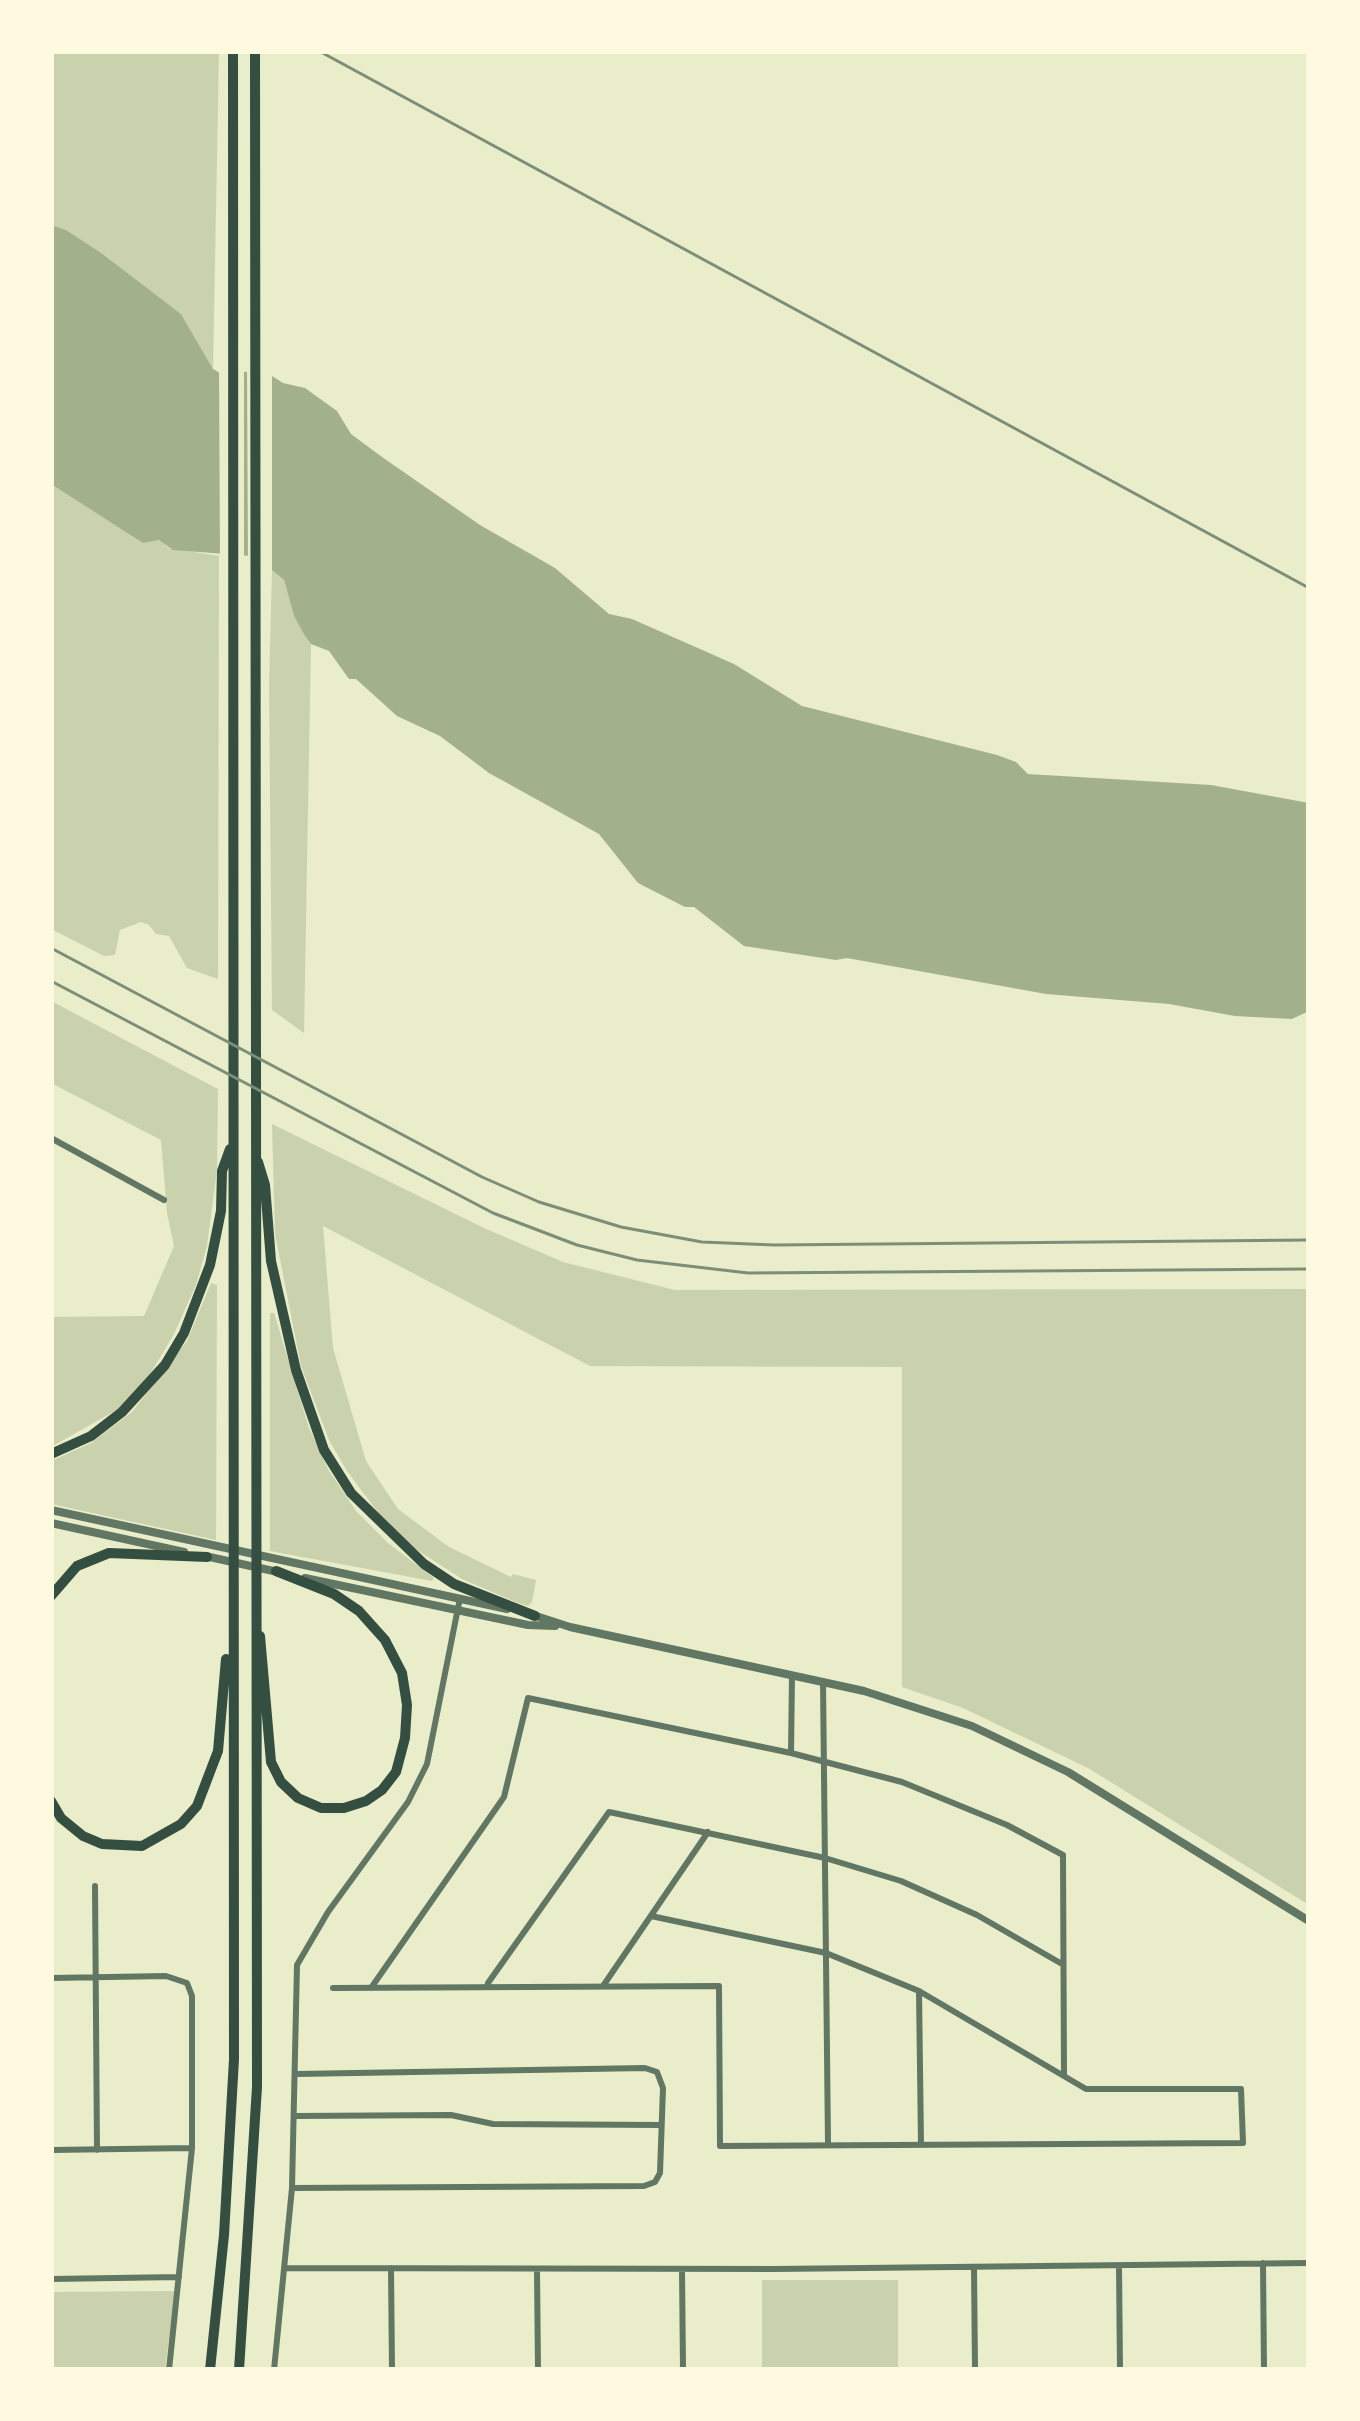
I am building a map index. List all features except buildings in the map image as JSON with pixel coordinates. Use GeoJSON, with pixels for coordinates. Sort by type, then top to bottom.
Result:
{"type":"FeatureCollection","features":[{"type":"Feature","properties":{"kind":"highway"},"geometry":{"type":"LineString","coordinates":[[210,2370],[234,2059],[232,51]]}},
{"type":"Feature","properties":{"kind":"highway"},"geometry":{"type":"LineString","coordinates":[[239,2370],[256,2087],[255,55]]}},
{"type":"Feature","properties":{"kind":"highway"},"geometry":{"type":"LineString","coordinates":[[51,1454],[91,1436],[122,1412],[165,1366],[184,1333],[210,1265],[222,1171],[233,1140]]}},
{"type":"Feature","properties":{"kind":"highway"},"geometry":{"type":"LineString","coordinates":[[254,1150],[265,1185],[271,1261],[296,1370],[325,1450],[352,1493],[424,1564],[454,1584],[536,1616]]}},
{"type":"Feature","properties":{"kind":"highway"},"geometry":{"type":"LineString","coordinates":[[51,1596],[77,1566],[109,1553],[207,1557]]}},
{"type":"Feature","properties":{"kind":"highway"},"geometry":{"type":"LineString","coordinates":[[254,1614],[263,1649],[271,1762],[281,1782],[298,1798],[321,1808],[367,1801],[396,1772],[405,1738],[402,1673],[385,1640],[359,1611],[334,1594],[276,1571]]}},
{"type":"Feature","properties":{"kind":"highway"},"geometry":{"type":"LineString","coordinates":[[51,1801],[61,1818],[102,1844],[142,1846],[181,1825],[197,1806],[218,1751],[232,1614]]}},
{"type":"Feature","properties":{"kind":"street"},"geometry":{"type":"LineString","coordinates":[[51,1138],[164,1200]]}},
{"type":"Feature","properties":{"kind":"street"},"geometry":{"type":"LineString","coordinates":[[51,1510],[460,1598],[923,1708],[1034,1753],[1309,1921]]}},
{"type":"Feature","properties":{"kind":"street"},"geometry":{"type":"LineString","coordinates":[[51,1523],[528,1625],[570,1627]]}},
{"type":"Feature","properties":{"kind":"street"},"geometry":{"type":"LineString","coordinates":[[274,2370],[292,2188],[297,1965],[328,1912],[408,1802],[427,1764],[460,1598]]}},
{"type":"Feature","properties":{"kind":"street"},"geometry":{"type":"LineString","coordinates":[[790,1753],[792,1675]]}},
{"type":"Feature","properties":{"kind":"street"},"geometry":{"type":"LineString","coordinates":[[823,1681],[828,2146]]}},
{"type":"Feature","properties":{"kind":"street"},"geometry":{"type":"LineString","coordinates":[[371,1988],[504,1797],[527,1698],[823,1760],[902,1782],[1063,1855],[1064,2076]]}},
{"type":"Feature","properties":{"kind":"street"},"geometry":{"type":"LineString","coordinates":[[486,1985],[609,1812],[825,1858],[902,1881],[977,1915],[1062,1964]]}},
{"type":"Feature","properties":{"kind":"street"},"geometry":{"type":"LineString","coordinates":[[603,1986],[708,1832]]}},
{"type":"Feature","properties":{"kind":"street"},"geometry":{"type":"LineString","coordinates":[[95,1886],[97,2150]]}},
{"type":"Feature","properties":{"kind":"street"},"geometry":{"type":"LineString","coordinates":[[333,1988],[719,1986],[720,2146],[1243,2144],[1241,2089],[1086,2089],[919,1991],[826,1953],[651,1916]]}},
{"type":"Feature","properties":{"kind":"street"},"geometry":{"type":"LineString","coordinates":[[51,1978],[166,1976],[187,1983],[193,2004],[192,2148],[169,2370]]}},
{"type":"Feature","properties":{"kind":"street"},"geometry":{"type":"LineString","coordinates":[[919,1991],[921,2144]]}},
{"type":"Feature","properties":{"kind":"street"},"geometry":{"type":"LineString","coordinates":[[292,2188],[644,2186],[655,2182],[660,2173],[663,2088],[657,2072],[645,2068],[297,2074]]}},
{"type":"Feature","properties":{"kind":"street"},"geometry":{"type":"LineString","coordinates":[[296,2116],[452,2115],[493,2124],[662,2125]]}},
{"type":"Feature","properties":{"kind":"street"},"geometry":{"type":"LineString","coordinates":[[51,2150],[192,2148]]}},
{"type":"Feature","properties":{"kind":"street"},"geometry":{"type":"LineString","coordinates":[[284,2268],[1309,2263]]}},
{"type":"Feature","properties":{"kind":"street"},"geometry":{"type":"LineString","coordinates":[[1263,2264],[1264,2370]]}},
{"type":"Feature","properties":{"kind":"street"},"geometry":{"type":"LineString","coordinates":[[1119,2265],[1120,2370]]}},
{"type":"Feature","properties":{"kind":"street"},"geometry":{"type":"LineString","coordinates":[[974,2267],[975,2370]]}},
{"type":"Feature","properties":{"kind":"street"},"geometry":{"type":"LineString","coordinates":[[391,2268],[392,2370]]}},
{"type":"Feature","properties":{"kind":"street"},"geometry":{"type":"LineString","coordinates":[[537,2269],[538,2370]]}},
{"type":"Feature","properties":{"kind":"street"},"geometry":{"type":"LineString","coordinates":[[682,2269],[683,2370]]}},
{"type":"Feature","properties":{"kind":"street"},"geometry":{"type":"LineString","coordinates":[[51,2278],[179,2277]]}},
{"type":"Feature","properties":{"kind":"shaded area"},"geometry":{"type":"Polygon","coordinates":[[[51,51],[219,51],[213,369],[181,314],[66,230],[51,225],[51,51]]]}},
{"type":"Feature","properties":{"kind":"shaded area"},"geometry":{"type":"Polygon","coordinates":[[[51,225],[101,253],[181,314],[213,369],[220,373],[264,371],[283,383],[305,388],[337,411],[351,434],[480,525],[555,568],[609,614],[632,619],[734,664],[802,706],[997,755],[1016,762],[1028,774],[1211,785],[1309,803],[1309,1011],[1292,1019],[1235,1016],[1169,1004],[1046,994],[847,958],[744,946],[694,907],[638,883],[599,834],[489,773],[440,736],[397,716],[356,679],[349,679],[329,651],[311,644],[305,636],[284,580],[272,570],[272,563],[251,556],[173,550],[159,540],[143,543],[51,484],[51,225]]]}},
{"type":"Feature","properties":{"kind":"shaded area"},"geometry":{"type":"Polygon","coordinates":[[[51,484],[143,542],[160,540],[169,548],[219,556],[218,979],[187,968],[169,936],[156,934],[141,922],[120,930],[115,955],[104,956],[51,929],[51,484]]]}},
{"type":"Feature","properties":{"kind":"shaded area"},"geometry":{"type":"Polygon","coordinates":[[[272,570],[284,580],[294,616],[311,644],[304,1033],[272,1010],[272,570]]]}},
{"type":"Feature","properties":{"kind":"shaded area"},"geometry":{"type":"Polygon","coordinates":[[[51,1001],[218,1089],[217,1169],[207,1246],[174,1334],[149,1376],[120,1408],[51,1447],[51,1317],[144,1316],[174,1246],[161,1140],[51,1083],[51,1001]]]}},
{"type":"Feature","properties":{"kind":"shaded area"},"geometry":{"type":"Polygon","coordinates":[[[272,1124],[563,1262],[675,1290],[1309,1289],[1309,1905],[1088,1768],[963,1708],[902,1687],[902,1367],[590,1366],[323,1226],[333,1348],[366,1461],[398,1509],[449,1547],[511,1577],[536,1580],[532,1602],[528,1606],[518,1603],[462,1579],[411,1546],[383,1519],[347,1471],[329,1440],[301,1366],[275,1234],[272,1124]]]}},
{"type":"Feature","properties":{"kind":"shaded area"},"geometry":{"type":"Polygon","coordinates":[[[211,1283],[217,1285],[216,1540],[51,1504],[51,1461],[91,1443],[132,1412],[187,1341],[211,1283]]]}},
{"type":"Feature","properties":{"kind":"shaded area"},"geometry":{"type":"Polygon","coordinates":[[[270,1313],[274,1313],[309,1428],[328,1469],[356,1511],[432,1581],[270,1551],[270,1313]]]}},
{"type":"Feature","properties":{"kind":"shaded area"},"geometry":{"type":"Polygon","coordinates":[[[762,2280],[898,2280],[898,2370],[762,2370],[762,2280]]]}},
{"type":"Feature","properties":{"kind":"shaded area"},"geometry":{"type":"Polygon","coordinates":[[[175,2291],[165,2370],[51,2370],[51,2292],[175,2291]]]}},
{"type":"Feature","properties":{"kind":"pier"},"geometry":{"type":"Polygon","coordinates":[[[219,365],[244,366],[244,562],[220,562],[219,365]]]}},
{"type":"Feature","properties":{"kind":"pier"},"geometry":{"type":"Polygon","coordinates":[[[247,365],[272,369],[272,576],[266,566],[248,562],[247,365]]]}},
{"type":"Feature","properties":{"kind":"railway"},"geometry":{"type":"LineString","coordinates":[[319,51],[1309,588]]}},
{"type":"Feature","properties":{"kind":"railway"},"geometry":{"type":"LineString","coordinates":[[51,948],[482,1177],[539,1202],[621,1227],[702,1242],[774,1245],[1309,1240]]}},
{"type":"Feature","properties":{"kind":"railway"},"geometry":{"type":"LineString","coordinates":[[51,981],[493,1213],[577,1245],[637,1260],[748,1273],[1309,1269]]}}]}
